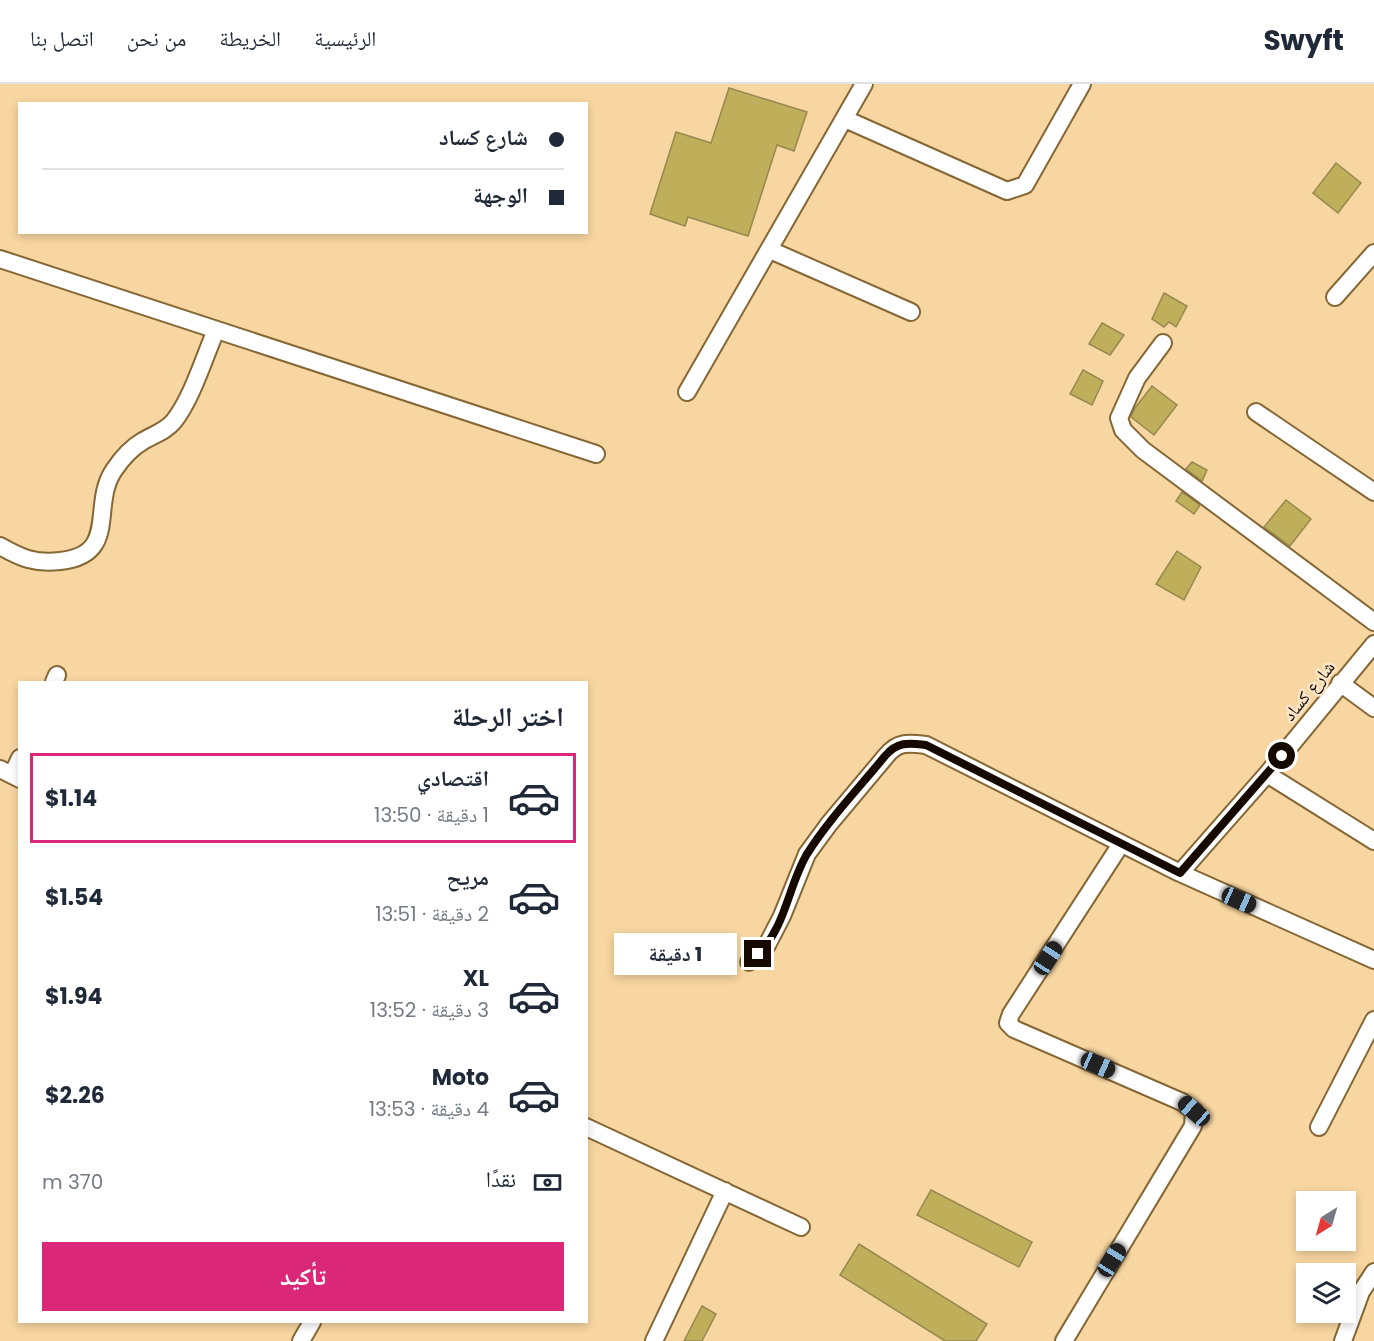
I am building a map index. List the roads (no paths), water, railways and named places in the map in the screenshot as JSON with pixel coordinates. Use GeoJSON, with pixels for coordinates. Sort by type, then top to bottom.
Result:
{"type":"FeatureCollection","features":[{"type":"Feature","properties":{"kind":"street"},"geometry":{"type":"LineString","coordinates":[[687,392],[864,84]]}},
{"type":"Feature","properties":{"kind":"street"},"geometry":{"type":"LineString","coordinates":[[845,119],[1007,191],[1016,190],[1025,185],[1082,84]]}},
{"type":"Feature","properties":{"kind":"street"},"geometry":{"type":"LineString","coordinates":[[770,250],[911,312]]}},
{"type":"Feature","properties":{"kind":"street"},"geometry":{"type":"LineString","coordinates":[[1335,297],[1374,253]]}},
{"type":"Feature","properties":{"kind":"street"},"geometry":{"type":"LineString","coordinates":[[0,259],[596,454]]}},
{"type":"Feature","properties":{"kind":"street"},"geometry":{"type":"LineString","coordinates":[[0,546],[28,561],[42,563],[74,560],[88,554],[96,544],[100,532],[105,490],[112,471],[126,454],[173,422],[183,405],[216,330]]}},
{"type":"Feature","properties":{"kind":"street"},"geometry":{"type":"LineString","coordinates":[[1164,343],[1137,378],[1119,418],[1123,430],[1143,450],[1374,622]]}},
{"type":"Feature","properties":{"kind":"street"},"geometry":{"type":"LineString","coordinates":[[1256,412],[1374,492]]}},
{"type":"Feature","properties":{"kind":"street","name":"شارع كساد"},"geometry":{"type":"LineString","coordinates":[[1180,873],[1267,774],[1374,644]]}},
{"type":"Feature","properties":{"kind":"street"},"geometry":{"type":"LineString","coordinates":[[1340,683],[1374,708]]}},
{"type":"Feature","properties":{"kind":"street"},"geometry":{"type":"LineString","coordinates":[[749,962],[767,945],[782,916],[807,854],[885,756],[892,748],[902,743],[926,745],[1180,873],[1374,960]]}},
{"type":"Feature","properties":{"kind":"street"},"geometry":{"type":"LineString","coordinates":[[10,774],[18,761]]}},
{"type":"Feature","properties":{"kind":"street"},"geometry":{"type":"LineString","coordinates":[[1267,774],[1374,841]]}},
{"type":"Feature","properties":{"kind":"street"},"geometry":{"type":"LineString","coordinates":[[1064,1341],[1193,1126],[1194,1111],[1182,1102],[1014,1029],[1008,1023],[1011,1014],[1121,844]]}},
{"type":"Feature","properties":{"kind":"street"},"geometry":{"type":"LineString","coordinates":[[1319,1127],[1374,1020]]}},
{"type":"Feature","properties":{"kind":"street"},"geometry":{"type":"LineString","coordinates":[[588,1128],[801,1227]]}},
{"type":"Feature","properties":{"kind":"street"},"geometry":{"type":"LineString","coordinates":[[654,1341],[725,1191]]}},
{"type":"Feature","properties":{"kind":"street"},"geometry":{"type":"LineString","coordinates":[[1343,1341],[1361,1292],[1374,1272]]}},
{"type":"Feature","properties":{"kind":"street"},"geometry":{"type":"LineString","coordinates":[[301,1341],[311,1323]]}}]}
